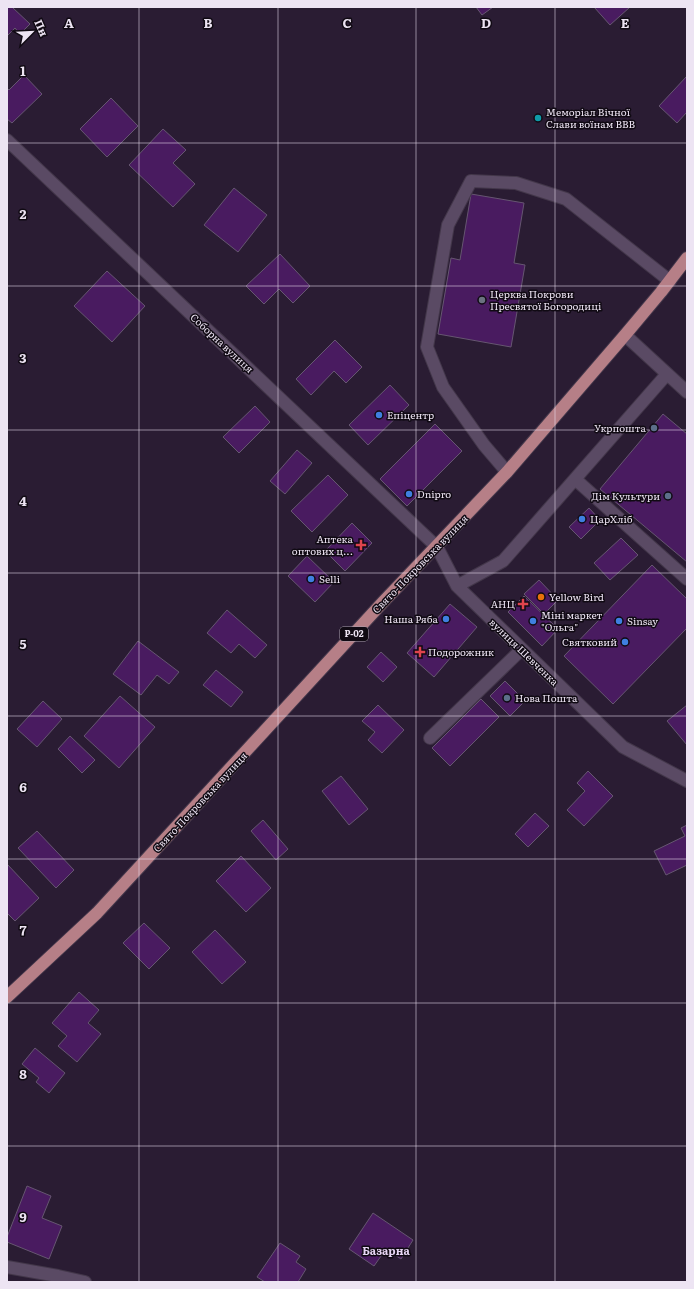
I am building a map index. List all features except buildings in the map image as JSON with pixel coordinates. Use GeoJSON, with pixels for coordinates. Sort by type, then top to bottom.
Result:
{"type":"FeatureCollection","features":[{"type":"Feature","properties":{"kind":"main road","name":"Свято-Покровська вулиця"},"geometry":{"type":"LineString","coordinates":[[7,997],[97,914],[383,602],[507,472],[625,335],[687,258]]}},
{"type":"Feature","properties":{"kind":"street","name":"Соборна вулиця"},"geometry":{"type":"LineString","coordinates":[[7,140],[437,547]]}},
{"type":"Feature","properties":{"kind":"street"},"geometry":{"type":"LineString","coordinates":[[507,472],[484,445],[443,387],[427,347],[448,225],[471,181],[516,182],[566,199],[670,281]]}},
{"type":"Feature","properties":{"kind":"street"},"geometry":{"type":"LineString","coordinates":[[625,335],[687,392]]}},
{"type":"Feature","properties":{"kind":"street"},"geometry":{"type":"LineString","coordinates":[[457,586],[503,562],[667,374]]}},
{"type":"Feature","properties":{"kind":"street"},"geometry":{"type":"LineString","coordinates":[[575,479],[687,579]]}},
{"type":"Feature","properties":{"kind":"street","name":"вулиця Шевченка"},"geometry":{"type":"LineString","coordinates":[[437,547],[457,586],[521,650],[623,747],[687,781]]}},
{"type":"Feature","properties":{"kind":"street"},"geometry":{"type":"LineString","coordinates":[[430,738],[521,650]]}},
{"type":"Feature","properties":{"kind":"street"},"geometry":{"type":"LineString","coordinates":[[7,1267],[85,1282]]}},
{"type":"Feature","properties":{"kind":"place","name":"Меморіал Вічної Слави воїнам ВВВ"},"geometry":{"type":"Point","coordinates":[538,118]}},
{"type":"Feature","properties":{"kind":"place","name":"Церква Покрови Пресвятої Богородиці"},"geometry":{"type":"Point","coordinates":[482,300]}},
{"type":"Feature","properties":{"kind":"place","name":"Епіцентр"},"geometry":{"type":"Point","coordinates":[379,415]}},
{"type":"Feature","properties":{"kind":"place","name":"Укрпошта"},"geometry":{"type":"Point","coordinates":[654,428]}},
{"type":"Feature","properties":{"kind":"place","name":"Dnipro"},"geometry":{"type":"Point","coordinates":[409,494]}},
{"type":"Feature","properties":{"kind":"place","name":"Дім Культури"},"geometry":{"type":"Point","coordinates":[668,496]}},
{"type":"Feature","properties":{"kind":"place","name":"ЦарХліб"},"geometry":{"type":"Point","coordinates":[582,519]}},
{"type":"Feature","properties":{"kind":"place","name":"Аптека оптових ц..."},"geometry":{"type":"Point","coordinates":[361,545]}},
{"type":"Feature","properties":{"kind":"place","name":"Selli"},"geometry":{"type":"Point","coordinates":[311,579]}},
{"type":"Feature","properties":{"kind":"place","name":"Yellow Bird"},"geometry":{"type":"Point","coordinates":[541,597]}},
{"type":"Feature","properties":{"kind":"place","name":"АНЦ"},"geometry":{"type":"Point","coordinates":[523,604]}},
{"type":"Feature","properties":{"kind":"place","name":"Наша Ряба"},"geometry":{"type":"Point","coordinates":[446,619]}},
{"type":"Feature","properties":{"kind":"place","name":"Міні маркет \"Ольга\""},"geometry":{"type":"Point","coordinates":[533,621]}},
{"type":"Feature","properties":{"kind":"place","name":"Sinsay"},"geometry":{"type":"Point","coordinates":[619,621]}},
{"type":"Feature","properties":{"kind":"place","name":"Святковий"},"geometry":{"type":"Point","coordinates":[625,642]}},
{"type":"Feature","properties":{"kind":"place","name":"Подорожник"},"geometry":{"type":"Point","coordinates":[420,652]}},
{"type":"Feature","properties":{"kind":"place","name":"Нова Пошта"},"geometry":{"type":"Point","coordinates":[507,698]}},
{"type":"Feature","properties":{"kind":"district","name":"Базарна"},"geometry":{"type":"Point","coordinates":[386,1251]}}]}
